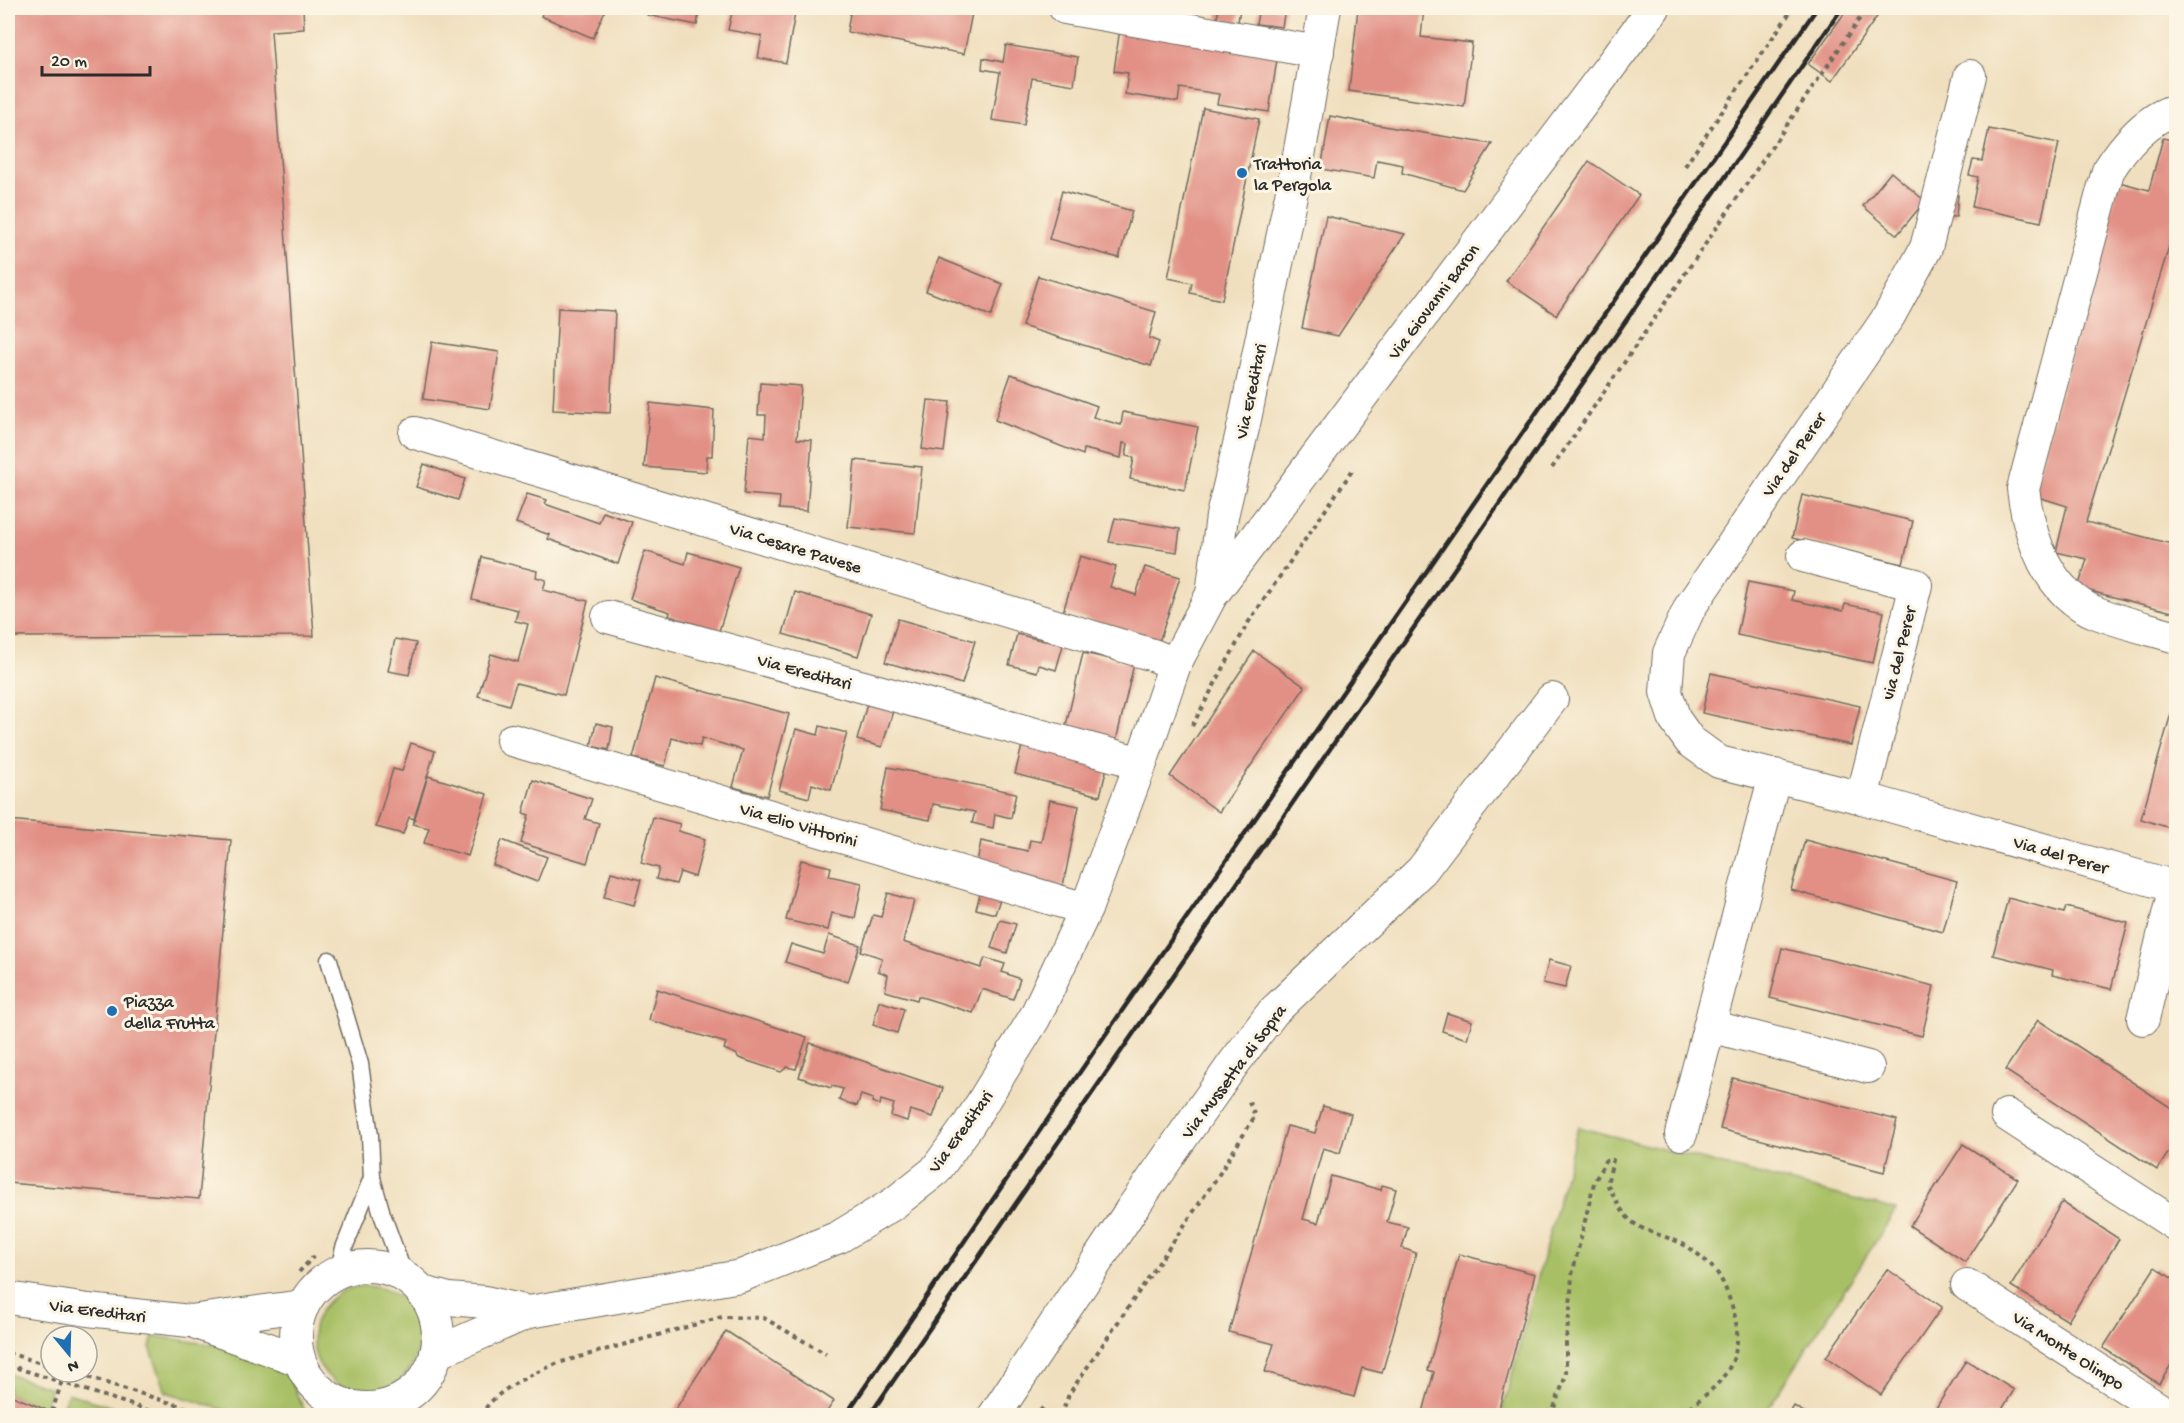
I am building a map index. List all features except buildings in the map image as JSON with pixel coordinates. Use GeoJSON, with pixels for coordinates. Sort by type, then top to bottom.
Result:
{"type":"FeatureCollection","features":[{"type":"Feature","properties":{"kind":"street"},"geometry":{"type":"LineString","coordinates":[[1065,8],[1318,52]]}},
{"type":"Feature","properties":{"kind":"street","name":"Via Ereditari"},"geometry":{"type":"LineString","coordinates":[[436,1353],[529,1312],[741,1276],[840,1237],[893,1204],[935,1171],[969,1124],[1035,1017],[1086,909],[1141,763],[1175,664],[1212,594],[1222,516],[1246,412],[1325,8]]}},
{"type":"Feature","properties":{"kind":"street","name":"Via Giovanni Baron"},"geometry":{"type":"LineString","coordinates":[[1212,594],[1654,8]]}},
{"type":"Feature","properties":{"kind":"street","name":"Via del Perer"},"geometry":{"type":"LineString","coordinates":[[1970,76],[1926,248],[1889,316],[1690,607],[1669,653],[1665,692],[1675,720],[1690,741],[1719,762],[1862,798],[2176,886],[2143,1019]]}},
{"type":"Feature","properties":{"kind":"street"},"geometry":{"type":"LineString","coordinates":[[2176,110],[2167,112],[2134,136],[2108,171],[2023,489],[2026,519],[2038,550],[2055,581],[2073,599],[2095,613],[2176,638]]}},
{"type":"Feature","properties":{"kind":"street","name":"Via Cesare Pavese"},"geometry":{"type":"LineString","coordinates":[[415,433],[1153,655],[1175,664]]}},
{"type":"Feature","properties":{"kind":"street","name":"via del Perer"},"geometry":{"type":"LineString","coordinates":[[1803,556],[1916,585],[1862,798]]}},
{"type":"Feature","properties":{"kind":"street","name":"Via Ereditari"},"geometry":{"type":"LineString","coordinates":[[608,617],[1141,763]]}},
{"type":"Feature","properties":{"kind":"street","name":"Via Mussetta di Sopra"},"geometry":{"type":"LineString","coordinates":[[994,1416],[1137,1201],[1234,1063],[1273,1012],[1422,870],[1552,699]]}},
{"type":"Feature","properties":{"kind":"street","name":"Via Elio Vittorini"},"geometry":{"type":"LineString","coordinates":[[512,740],[1086,909]]}},
{"type":"Feature","properties":{"kind":"street"},"geometry":{"type":"LineString","coordinates":[[1681,1134],[1774,775]]}},
{"type":"Feature","properties":{"kind":"street"},"geometry":{"type":"LineString","coordinates":[[1710,1026],[1868,1067]]}},
{"type":"Feature","properties":{"kind":"street"},"geometry":{"type":"LineString","coordinates":[[2007,1115],[2176,1225]]}},
{"type":"Feature","properties":{"kind":"street","name":"Via Ereditari"},"geometry":{"type":"LineString","coordinates":[[414,1285],[430,1304],[436,1318],[438,1332],[436,1353],[431,1369],[419,1387],[389,1410],[359,1408],[338,1402],[326,1405],[299,1360],[296,1329],[303,1306],[320,1284],[329,1261],[353,1267],[392,1270],[414,1285],[449,1299],[485,1302],[529,1312]]}},
{"type":"Feature","properties":{"kind":"street","name":"Via Monte Olimpo"},"geometry":{"type":"LineString","coordinates":[[1967,1286],[2170,1416]]}},
{"type":"Feature","properties":{"kind":"street","name":"Via Ereditari"},"geometry":{"type":"LineString","coordinates":[[8,1298],[88,1310],[190,1321],[303,1306]]}},
{"type":"Feature","properties":{"kind":"street","name":"Via Ereditari"},"geometry":{"type":"LineString","coordinates":[[190,1321],[299,1360]]}},
{"type":"Feature","properties":{"kind":"lane"},"geometry":{"type":"LineString","coordinates":[[329,960],[360,1064],[370,1136],[372,1178],[382,1215],[414,1285]]}},
{"type":"Feature","properties":{"kind":"lane"},"geometry":{"type":"LineString","coordinates":[[329,1261],[344,1248],[372,1178]]}},
{"type":"Feature","properties":{"kind":"path"},"geometry":{"type":"LineString","coordinates":[[1686,166],[1793,8]]}},
{"type":"Feature","properties":{"kind":"path"},"geometry":{"type":"LineString","coordinates":[[1552,468],[1867,8]]}},
{"type":"Feature","properties":{"kind":"path"},"geometry":{"type":"LineString","coordinates":[[1188,734],[1248,623],[1355,467]]}},
{"type":"Feature","properties":{"kind":"path"},"geometry":{"type":"LineString","coordinates":[[1061,1416],[1069,1394],[1218,1176],[1255,1116]]}},
{"type":"Feature","properties":{"kind":"path"},"geometry":{"type":"LineString","coordinates":[[1551,1416],[1566,1374],[1566,1339],[1572,1275],[1577,1252],[1594,1183],[1605,1161],[1612,1160],[1607,1184],[1629,1220],[1647,1231],[1686,1246],[1713,1268],[1726,1288],[1738,1324],[1734,1357],[1721,1381],[1700,1400],[1675,1416]]}},
{"type":"Feature","properties":{"kind":"path"},"geometry":{"type":"LineString","coordinates":[[292,1275],[329,1261]]}},
{"type":"Feature","properties":{"kind":"path"},"geometry":{"type":"LineString","coordinates":[[481,1416],[491,1399],[558,1363],[722,1317],[764,1318],[826,1354]]}},
{"type":"Feature","properties":{"kind":"path"},"geometry":{"type":"LineString","coordinates":[[8,1353],[39,1362]]}},
{"type":"Feature","properties":{"kind":"path"},"geometry":{"type":"LineString","coordinates":[[8,1365],[39,1374]]}},
{"type":"Feature","properties":{"kind":"path"},"geometry":{"type":"LineString","coordinates":[[99,1381],[213,1416]]}},
{"type":"Feature","properties":{"kind":"path"},"geometry":{"type":"LineString","coordinates":[[51,1412],[61,1384]]}},
{"type":"Feature","properties":{"kind":"path"},"geometry":{"type":"LineString","coordinates":[[71,1384],[166,1416]]}},
{"type":"Feature","properties":{"kind":"path"},"geometry":{"type":"LineString","coordinates":[[1618,1416],[1627,1416]]}},
{"type":"Feature","properties":{"kind":"green space"},"geometry":{"type":"Polygon","coordinates":[[[1578,1127],[1896,1210],[1764,1415],[1501,1415],[1578,1127]]]}},
{"type":"Feature","properties":{"kind":"green space"},"geometry":{"type":"Polygon","coordinates":[[[366,1286],[386,1290],[404,1301],[415,1319],[419,1339],[415,1359],[404,1377],[386,1388],[366,1392],[346,1388],[328,1377],[317,1359],[313,1339],[317,1319],[328,1301],[346,1290],[366,1286]]]}},
{"type":"Feature","properties":{"kind":"green space"},"geometry":{"type":"Polygon","coordinates":[[[153,1336],[216,1345],[277,1364],[289,1378],[307,1415],[240,1415],[166,1392],[150,1347],[153,1336]]]}},
{"type":"Feature","properties":{"kind":"green space"},"geometry":{"type":"Polygon","coordinates":[[[8,1374],[51,1388],[44,1409],[8,1394],[8,1374]]]}},
{"type":"Feature","properties":{"kind":"green space"},"geometry":{"type":"Polygon","coordinates":[[[68,1393],[137,1415],[59,1415],[68,1393]]]}},
{"type":"Feature","properties":{"kind":"railway"},"geometry":{"type":"LineString","coordinates":[[845,1416],[1110,1028],[1817,8]]}},
{"type":"Feature","properties":{"kind":"railway"},"geometry":{"type":"LineString","coordinates":[[869,1416],[1842,8]]}},
{"type":"Feature","properties":{"kind":"place","name":"Trattoria la Pergola"},"geometry":{"type":"Point","coordinates":[1242,173]}},
{"type":"Feature","properties":{"kind":"place","name":"Piazza della Frutta"},"geometry":{"type":"Point","coordinates":[112,1011]}}]}
